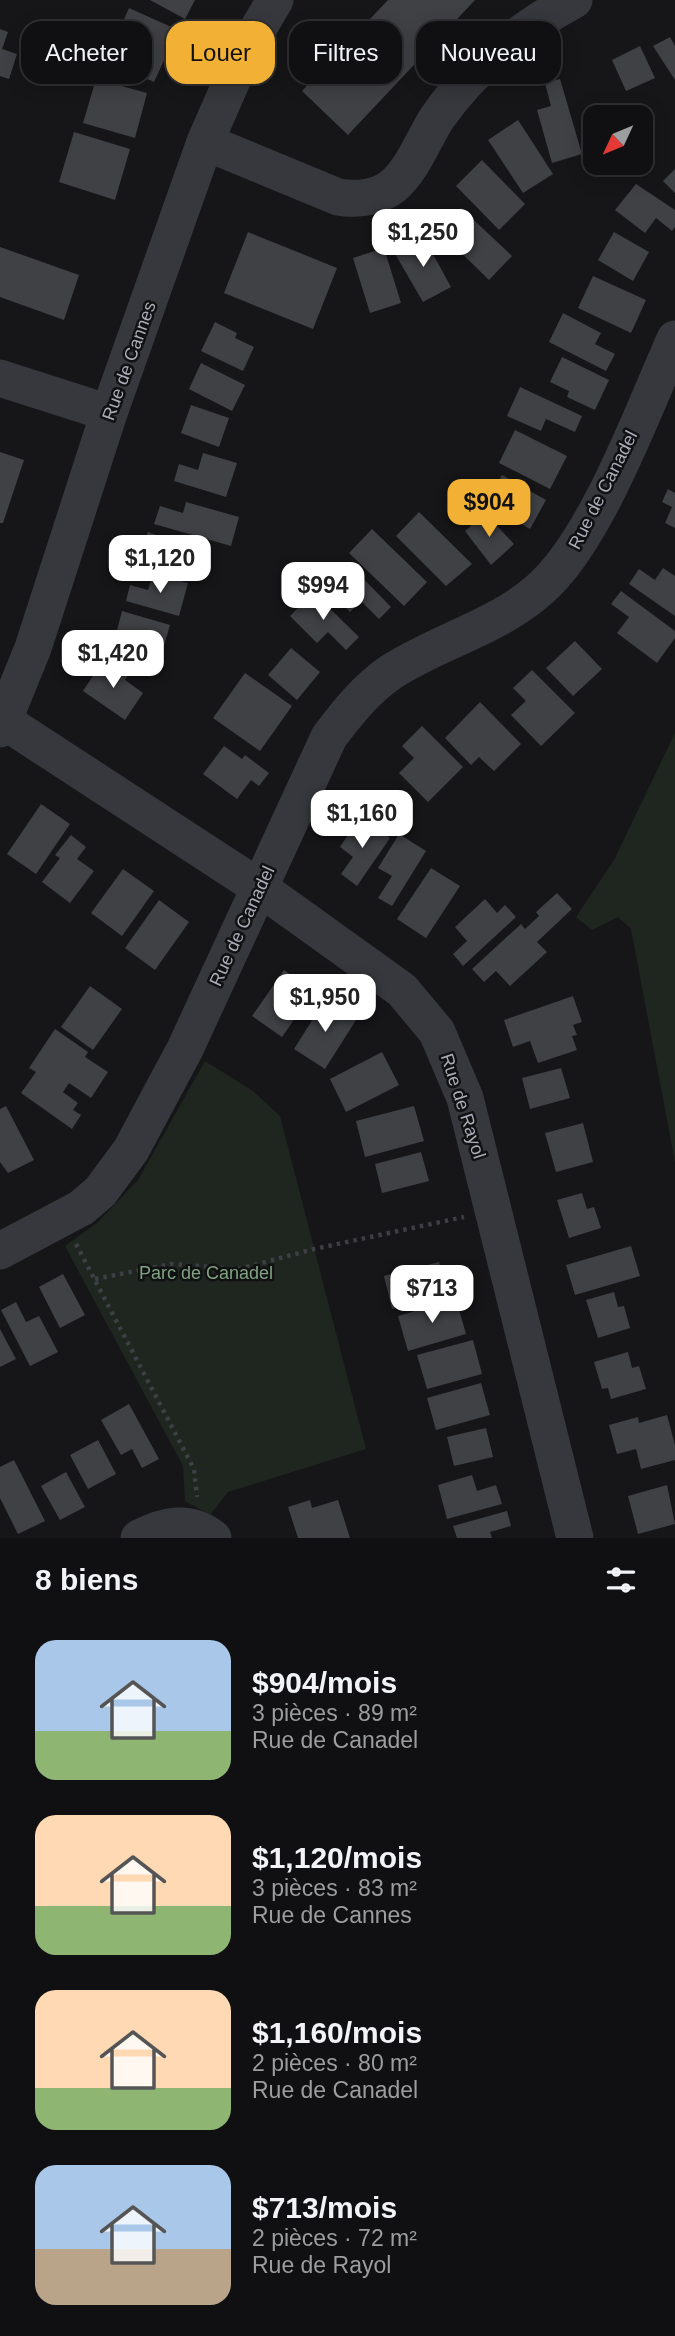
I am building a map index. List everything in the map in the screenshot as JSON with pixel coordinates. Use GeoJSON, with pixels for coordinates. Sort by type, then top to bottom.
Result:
{"type":"FeatureCollection","features":[{"type":"Feature","properties":{"kind":"street","name":"Rue de Cannes"},"geometry":{"type":"LineString","coordinates":[[2,725],[33,648],[109,414],[205,142],[244,53],[275,0]]}},
{"type":"Feature","properties":{"kind":"street"},"geometry":{"type":"LineString","coordinates":[[205,142],[338,197],[351,199],[379,194],[403,175],[438,118],[480,68],[541,18],[574,0]]}},
{"type":"Feature","properties":{"kind":"street","name":"Rue de Canadel"},"geometry":{"type":"LineString","coordinates":[[0,1251],[64,1219],[100,1192],[131,1150],[185,1049],[329,737],[355,705],[391,673],[520,606],[557,572],[594,514],[675,339]]}},
{"type":"Feature","properties":{"kind":"street"},"geometry":{"type":"LineString","coordinates":[[0,378],[109,414]]}},
{"type":"Feature","properties":{"kind":"street","name":"Rue de Rayol"},"geometry":{"type":"LineString","coordinates":[[2,725],[260,888],[376,969],[418,1006],[437,1032],[465,1098],[575,1538]]}},
{"type":"Feature","properties":{"kind":"street"},"geometry":{"type":"LineString","coordinates":[[139,1538],[169,1526],[187,1524],[207,1533]]}},
{"type":"Feature","properties":{"kind":"path"},"geometry":{"type":"LineString","coordinates":[[95,1279],[171,1264],[239,1269],[314,1249],[494,1210]]}},
{"type":"Feature","properties":{"kind":"path"},"geometry":{"type":"LineString","coordinates":[[64,1219],[194,1469],[207,1533]]}},
{"type":"Feature","properties":{"kind":"green space"},"geometry":{"type":"Polygon","coordinates":[[[675,733],[675,1162],[631,929],[618,917],[592,930],[576,917],[614,860],[675,733]]]}},
{"type":"Feature","properties":{"kind":"green space","name":"Parc de Canadel"},"geometry":{"type":"Polygon","coordinates":[[[205,1061],[253,1091],[280,1116],[366,1449],[228,1492],[210,1515],[185,1501],[183,1466],[65,1246],[97,1223],[138,1180],[205,1061]]]}},
{"type":"Feature","properties":{"kind":"building"},"geometry":{"type":"Polygon","coordinates":[[[150,0],[195,0],[185,19],[150,0]]]}},
{"type":"Feature","properties":{"kind":"building"},"geometry":{"type":"Polygon","coordinates":[[[388,0],[475,0],[455,21],[416,21],[416,63],[402,78],[402,21],[368,21],[388,0]]]}},
{"type":"Feature","properties":{"kind":"building"},"geometry":{"type":"Polygon","coordinates":[[[129,8],[166,25],[166,56],[154,82],[152,21],[123,21],[129,8]]]}},
{"type":"Feature","properties":{"kind":"building"},"geometry":{"type":"Polygon","coordinates":[[[0,29],[8,32],[2,49],[17,54],[9,79],[0,76],[0,29]]]}},
{"type":"Feature","properties":{"kind":"building"},"geometry":{"type":"Polygon","coordinates":[[[670,37],[675,46],[675,80],[653,46],[670,37]]]}},
{"type":"Feature","properties":{"kind":"building"},"geometry":{"type":"Polygon","coordinates":[[[640,46],[655,78],[626,91],[612,60],[640,46]]]}},
{"type":"Feature","properties":{"kind":"building"},"geometry":{"type":"Polygon","coordinates":[[[561,82],[582,154],[552,163],[537,110],[551,106],[545,84],[561,82]]]}},
{"type":"Feature","properties":{"kind":"building"},"geometry":{"type":"Polygon","coordinates":[[[95,84],[114,84],[147,93],[135,138],[83,123],[95,84]]]}},
{"type":"Feature","properties":{"kind":"building"},"geometry":{"type":"Polygon","coordinates":[[[309,84],[396,84],[348,135],[302,91],[309,84]]]}},
{"type":"Feature","properties":{"kind":"building"},"geometry":{"type":"Polygon","coordinates":[[[518,120],[553,174],[523,193],[488,140],[518,120]]]}},
{"type":"Feature","properties":{"kind":"building"},"geometry":{"type":"Polygon","coordinates":[[[74,132],[130,149],[115,200],[59,182],[74,132]]]}},
{"type":"Feature","properties":{"kind":"building"},"geometry":{"type":"Polygon","coordinates":[[[482,160],[525,204],[499,230],[456,186],[482,160]]]}},
{"type":"Feature","properties":{"kind":"building"},"geometry":{"type":"Polygon","coordinates":[[[675,169],[675,193],[663,181],[675,169]]]}},
{"type":"Feature","properties":{"kind":"building"},"geometry":{"type":"Polygon","coordinates":[[[636,184],[675,210],[675,227],[672,231],[656,218],[645,233],[615,210],[636,184]]]}},
{"type":"Feature","properties":{"kind":"building"},"geometry":{"type":"Polygon","coordinates":[[[461,208],[512,256],[489,280],[439,231],[461,208]]]}},
{"type":"Feature","properties":{"kind":"building"},"geometry":{"type":"Polygon","coordinates":[[[248,232],[337,268],[313,329],[224,293],[248,232]]]}},
{"type":"Feature","properties":{"kind":"building"},"geometry":{"type":"Polygon","coordinates":[[[614,232],[649,252],[633,281],[598,260],[614,232]]]}},
{"type":"Feature","properties":{"kind":"building"},"geometry":{"type":"Polygon","coordinates":[[[423,236],[451,287],[423,302],[394,252],[423,236]]]}},
{"type":"Feature","properties":{"kind":"building"},"geometry":{"type":"Polygon","coordinates":[[[0,247],[79,275],[64,320],[0,297],[0,247]]]}},
{"type":"Feature","properties":{"kind":"building"},"geometry":{"type":"Polygon","coordinates":[[[384,248],[401,303],[370,313],[353,258],[384,248]]]}},
{"type":"Feature","properties":{"kind":"building"},"geometry":{"type":"Polygon","coordinates":[[[593,276],[646,300],[631,333],[578,308],[593,276]]]}},
{"type":"Feature","properties":{"kind":"building"},"geometry":{"type":"Polygon","coordinates":[[[563,313],[601,333],[595,344],[615,354],[606,371],[549,342],[563,313]]]}},
{"type":"Feature","properties":{"kind":"building"},"geometry":{"type":"Polygon","coordinates":[[[215,322],[237,333],[235,338],[254,347],[243,371],[201,351],[215,322]]]}},
{"type":"Feature","properties":{"kind":"building"},"geometry":{"type":"Polygon","coordinates":[[[562,357],[609,380],[595,410],[567,397],[569,391],[550,382],[562,357]]]}},
{"type":"Feature","properties":{"kind":"building"},"geometry":{"type":"Polygon","coordinates":[[[201,363],[245,385],[232,411],[189,389],[201,363]]]}},
{"type":"Feature","properties":{"kind":"building"},"geometry":{"type":"Polygon","coordinates":[[[520,387],[582,416],[575,432],[546,419],[541,431],[507,416],[520,387]]]}},
{"type":"Feature","properties":{"kind":"building"},"geometry":{"type":"Polygon","coordinates":[[[191,405],[229,418],[219,447],[181,433],[191,405]]]}},
{"type":"Feature","properties":{"kind":"building"},"geometry":{"type":"Polygon","coordinates":[[[515,430],[567,456],[550,489],[499,463],[515,430]]]}},
{"type":"Feature","properties":{"kind":"building"},"geometry":{"type":"Polygon","coordinates":[[[0,452],[24,460],[3,523],[0,523],[0,452]]]}},
{"type":"Feature","properties":{"kind":"building"},"geometry":{"type":"Polygon","coordinates":[[[203,453],[237,463],[226,497],[174,481],[179,464],[198,470],[203,453]]]}},
{"type":"Feature","properties":{"kind":"building"},"geometry":{"type":"Polygon","coordinates":[[[502,475],[546,500],[530,529],[486,503],[502,475]]]}},
{"type":"Feature","properties":{"kind":"building"},"geometry":{"type":"Polygon","coordinates":[[[668,489],[675,493],[675,528],[665,523],[672,507],[662,502],[668,489]]]}},
{"type":"Feature","properties":{"kind":"building"},"geometry":{"type":"Polygon","coordinates":[[[186,502],[239,517],[231,546],[154,524],[160,506],[183,513],[186,502]]]}},
{"type":"Feature","properties":{"kind":"building"},"geometry":{"type":"Polygon","coordinates":[[[419,512],[472,564],[446,586],[396,536],[419,512]]]}},
{"type":"Feature","properties":{"kind":"building"},"geometry":{"type":"Polygon","coordinates":[[[485,513],[514,544],[491,565],[465,531],[485,513]]]}},
{"type":"Feature","properties":{"kind":"building"},"geometry":{"type":"Polygon","coordinates":[[[372,529],[427,582],[404,606],[349,553],[372,529]]]}},
{"type":"Feature","properties":{"kind":"building"},"geometry":{"type":"Polygon","coordinates":[[[148,532],[191,548],[182,574],[138,558],[148,532]]]}},
{"type":"Feature","properties":{"kind":"building"},"geometry":{"type":"Polygon","coordinates":[[[348,563],[391,607],[379,619],[361,601],[350,612],[325,587],[348,563]]]}},
{"type":"Feature","properties":{"kind":"building"},"geometry":{"type":"Polygon","coordinates":[[[663,568],[675,576],[675,616],[629,584],[639,569],[655,580],[663,568]]]}},
{"type":"Feature","properties":{"kind":"building"},"geometry":{"type":"Polygon","coordinates":[[[153,574],[188,583],[179,616],[126,601],[130,585],[148,590],[153,574]]]}},
{"type":"Feature","properties":{"kind":"building"},"geometry":{"type":"Polygon","coordinates":[[[621,591],[675,631],[675,638],[657,663],[617,633],[629,617],[611,604],[621,591]]]}},
{"type":"Feature","properties":{"kind":"building"},"geometry":{"type":"Polygon","coordinates":[[[313,592],[359,637],[346,650],[328,632],[317,643],[290,616],[313,592]]]}},
{"type":"Feature","properties":{"kind":"building"},"geometry":{"type":"Polygon","coordinates":[[[122,611],[170,625],[160,659],[113,646],[122,611]]]}},
{"type":"Feature","properties":{"kind":"building"},"geometry":{"type":"Polygon","coordinates":[[[575,641],[602,669],[573,696],[546,668],[575,641]]]}},
{"type":"Feature","properties":{"kind":"building"},"geometry":{"type":"Polygon","coordinates":[[[291,648],[320,672],[297,700],[268,675],[291,648]]]}},
{"type":"Feature","properties":{"kind":"building"},"geometry":{"type":"Polygon","coordinates":[[[104,659],[128,675],[125,680],[143,693],[125,720],[83,691],[104,659]]]}},
{"type":"Feature","properties":{"kind":"building"},"geometry":{"type":"Polygon","coordinates":[[[532,670],[575,713],[541,746],[511,715],[526,701],[513,688],[532,670]]]}},
{"type":"Feature","properties":{"kind":"building"},"geometry":{"type":"Polygon","coordinates":[[[245,673],[292,706],[260,751],[213,718],[245,673]]]}},
{"type":"Feature","properties":{"kind":"building"},"geometry":{"type":"Polygon","coordinates":[[[480,702],[521,744],[494,771],[479,757],[471,765],[445,738],[480,702]]]}},
{"type":"Feature","properties":{"kind":"building"},"geometry":{"type":"Polygon","coordinates":[[[422,726],[463,767],[428,802],[399,773],[414,758],[402,746],[422,726]]]}},
{"type":"Feature","properties":{"kind":"building"},"geometry":{"type":"Polygon","coordinates":[[[224,746],[242,759],[245,755],[269,773],[259,786],[251,780],[237,799],[203,774],[224,746]]]}},
{"type":"Feature","properties":{"kind":"building"},"geometry":{"type":"Polygon","coordinates":[[[41,804],[70,824],[36,874],[7,854],[41,804]]]}},
{"type":"Feature","properties":{"kind":"building"},"geometry":{"type":"Polygon","coordinates":[[[360,817],[390,838],[357,886],[341,874],[353,857],[340,847],[360,817]]]}},
{"type":"Feature","properties":{"kind":"building"},"geometry":{"type":"Polygon","coordinates":[[[399,834],[426,851],[392,906],[378,898],[392,876],[378,868],[399,834]]]}},
{"type":"Feature","properties":{"kind":"building"},"geometry":{"type":"Polygon","coordinates":[[[71,835],[86,847],[77,859],[94,871],[70,903],[42,882],[60,858],[55,855],[71,835]]]}},
{"type":"Feature","properties":{"kind":"building"},"geometry":{"type":"Polygon","coordinates":[[[431,868],[460,886],[426,938],[397,919],[431,868]]]}},
{"type":"Feature","properties":{"kind":"building"},"geometry":{"type":"Polygon","coordinates":[[[123,869],[154,891],[122,936],[91,913],[123,869]]]}},
{"type":"Feature","properties":{"kind":"building"},"geometry":{"type":"Polygon","coordinates":[[[557,893],[572,909],[537,942],[547,952],[510,986],[496,971],[484,982],[472,969],[521,924],[525,929],[539,916],[536,912],[557,893]]]}},
{"type":"Feature","properties":{"kind":"building"},"geometry":{"type":"Polygon","coordinates":[[[485,899],[497,913],[505,905],[516,917],[463,966],[453,954],[467,941],[455,927],[485,899]]]}},
{"type":"Feature","properties":{"kind":"building"},"geometry":{"type":"Polygon","coordinates":[[[159,900],[189,922],[155,970],[125,948],[159,900]]]}},
{"type":"Feature","properties":{"kind":"building"},"geometry":{"type":"Polygon","coordinates":[[[284,970],[314,991],[282,1037],[252,1016],[284,970]]]}},
{"type":"Feature","properties":{"kind":"building"},"geometry":{"type":"Polygon","coordinates":[[[90,986],[122,1009],[93,1050],[61,1027],[90,986]]]}},
{"type":"Feature","properties":{"kind":"building"},"geometry":{"type":"Polygon","coordinates":[[[573,996],[582,1022],[573,1025],[577,1035],[572,1036],[577,1050],[538,1063],[530,1041],[513,1047],[504,1020],[573,996]]]}},
{"type":"Feature","properties":{"kind":"building"},"geometry":{"type":"Polygon","coordinates":[[[325,1000],[356,1020],[325,1069],[294,1049],[325,1000]]]}},
{"type":"Feature","properties":{"kind":"building"},"geometry":{"type":"Polygon","coordinates":[[[55,1029],[88,1052],[85,1057],[108,1072],[91,1098],[69,1083],[63,1092],[78,1103],[73,1110],[81,1115],[72,1129],[21,1093],[36,1072],[29,1068],[55,1029]]]}},
{"type":"Feature","properties":{"kind":"building"},"geometry":{"type":"Polygon","coordinates":[[[382,1052],[399,1085],[346,1112],[330,1079],[382,1052]]]}},
{"type":"Feature","properties":{"kind":"building"},"geometry":{"type":"Polygon","coordinates":[[[561,1068],[570,1098],[530,1109],[522,1078],[561,1068]]]}},
{"type":"Feature","properties":{"kind":"building"},"geometry":{"type":"Polygon","coordinates":[[[6,1106],[34,1160],[8,1173],[0,1162],[0,1109],[6,1106]]]}},
{"type":"Feature","properties":{"kind":"building"},"geometry":{"type":"Polygon","coordinates":[[[414,1106],[424,1141],[365,1157],[356,1121],[414,1106]]]}},
{"type":"Feature","properties":{"kind":"building"},"geometry":{"type":"Polygon","coordinates":[[[583,1123],[593,1162],[556,1172],[545,1133],[583,1123]]]}},
{"type":"Feature","properties":{"kind":"building"},"geometry":{"type":"Polygon","coordinates":[[[421,1152],[429,1181],[382,1193],[375,1164],[421,1152]]]}},
{"type":"Feature","properties":{"kind":"building"},"geometry":{"type":"Polygon","coordinates":[[[582,1193],[587,1209],[594,1207],[601,1228],[569,1238],[557,1200],[582,1193]]]}},
{"type":"Feature","properties":{"kind":"building"},"geometry":{"type":"Polygon","coordinates":[[[631,1246],[640,1276],[575,1295],[566,1265],[631,1246]]]}},
{"type":"Feature","properties":{"kind":"building"},"geometry":{"type":"Polygon","coordinates":[[[439,1262],[443,1277],[425,1281],[430,1300],[392,1309],[384,1276],[439,1262]]]}},
{"type":"Feature","properties":{"kind":"building"},"geometry":{"type":"Polygon","coordinates":[[[63,1274],[85,1315],[60,1328],[39,1287],[63,1274]]]}},
{"type":"Feature","properties":{"kind":"building"},"geometry":{"type":"Polygon","coordinates":[[[614,1292],[618,1307],[624,1306],[630,1328],[598,1338],[586,1300],[614,1292]]]}},
{"type":"Feature","properties":{"kind":"building"},"geometry":{"type":"Polygon","coordinates":[[[456,1299],[466,1334],[408,1351],[398,1316],[456,1299]]]}},
{"type":"Feature","properties":{"kind":"building"},"geometry":{"type":"Polygon","coordinates":[[[16,1302],[26,1322],[39,1316],[58,1352],[30,1366],[1,1310],[16,1302]]]}},
{"type":"Feature","properties":{"kind":"building"},"geometry":{"type":"Polygon","coordinates":[[[0,1329],[16,1359],[0,1367],[0,1329]]]}},
{"type":"Feature","properties":{"kind":"building"},"geometry":{"type":"Polygon","coordinates":[[[473,1340],[482,1374],[427,1389],[417,1355],[473,1340]]]}},
{"type":"Feature","properties":{"kind":"building"},"geometry":{"type":"Polygon","coordinates":[[[628,1352],[632,1368],[639,1366],[646,1389],[611,1399],[608,1388],[602,1389],[594,1362],[628,1352]]]}},
{"type":"Feature","properties":{"kind":"building"},"geometry":{"type":"Polygon","coordinates":[[[481,1383],[490,1415],[436,1430],[427,1398],[481,1383]]]}},
{"type":"Feature","properties":{"kind":"building"},"geometry":{"type":"Polygon","coordinates":[[[129,1404],[159,1459],[142,1468],[132,1449],[121,1455],[101,1420],[129,1404]]]}},
{"type":"Feature","properties":{"kind":"building"},"geometry":{"type":"Polygon","coordinates":[[[667,1415],[675,1445],[675,1460],[641,1469],[636,1449],[617,1454],[609,1425],[638,1417],[639,1423],[667,1415]]]}},
{"type":"Feature","properties":{"kind":"building"},"geometry":{"type":"Polygon","coordinates":[[[486,1428],[493,1457],[454,1466],[447,1437],[486,1428]]]}},
{"type":"Feature","properties":{"kind":"building"},"geometry":{"type":"Polygon","coordinates":[[[98,1440],[116,1474],[88,1489],[70,1455],[98,1440]]]}},
{"type":"Feature","properties":{"kind":"building"},"geometry":{"type":"Polygon","coordinates":[[[14,1460],[45,1521],[18,1534],[0,1498],[0,1467],[14,1460]]]}},
{"type":"Feature","properties":{"kind":"building"},"geometry":{"type":"Polygon","coordinates":[[[66,1472],[85,1507],[60,1520],[41,1486],[66,1472]]]}},
{"type":"Feature","properties":{"kind":"building"},"geometry":{"type":"Polygon","coordinates":[[[472,1475],[477,1491],[496,1485],[502,1504],[447,1519],[438,1485],[472,1475]]]}},
{"type":"Feature","properties":{"kind":"building"},"geometry":{"type":"Polygon","coordinates":[[[667,1485],[675,1524],[638,1534],[628,1496],[667,1485]]]}},
{"type":"Feature","properties":{"kind":"building"},"geometry":{"type":"Polygon","coordinates":[[[310,1500],[312,1508],[338,1500],[350,1538],[298,1538],[288,1507],[310,1500]]]}},
{"type":"Feature","properties":{"kind":"building"},"geometry":{"type":"Polygon","coordinates":[[[507,1511],[511,1526],[490,1532],[492,1538],[457,1538],[453,1526],[507,1511]]]}}]}
